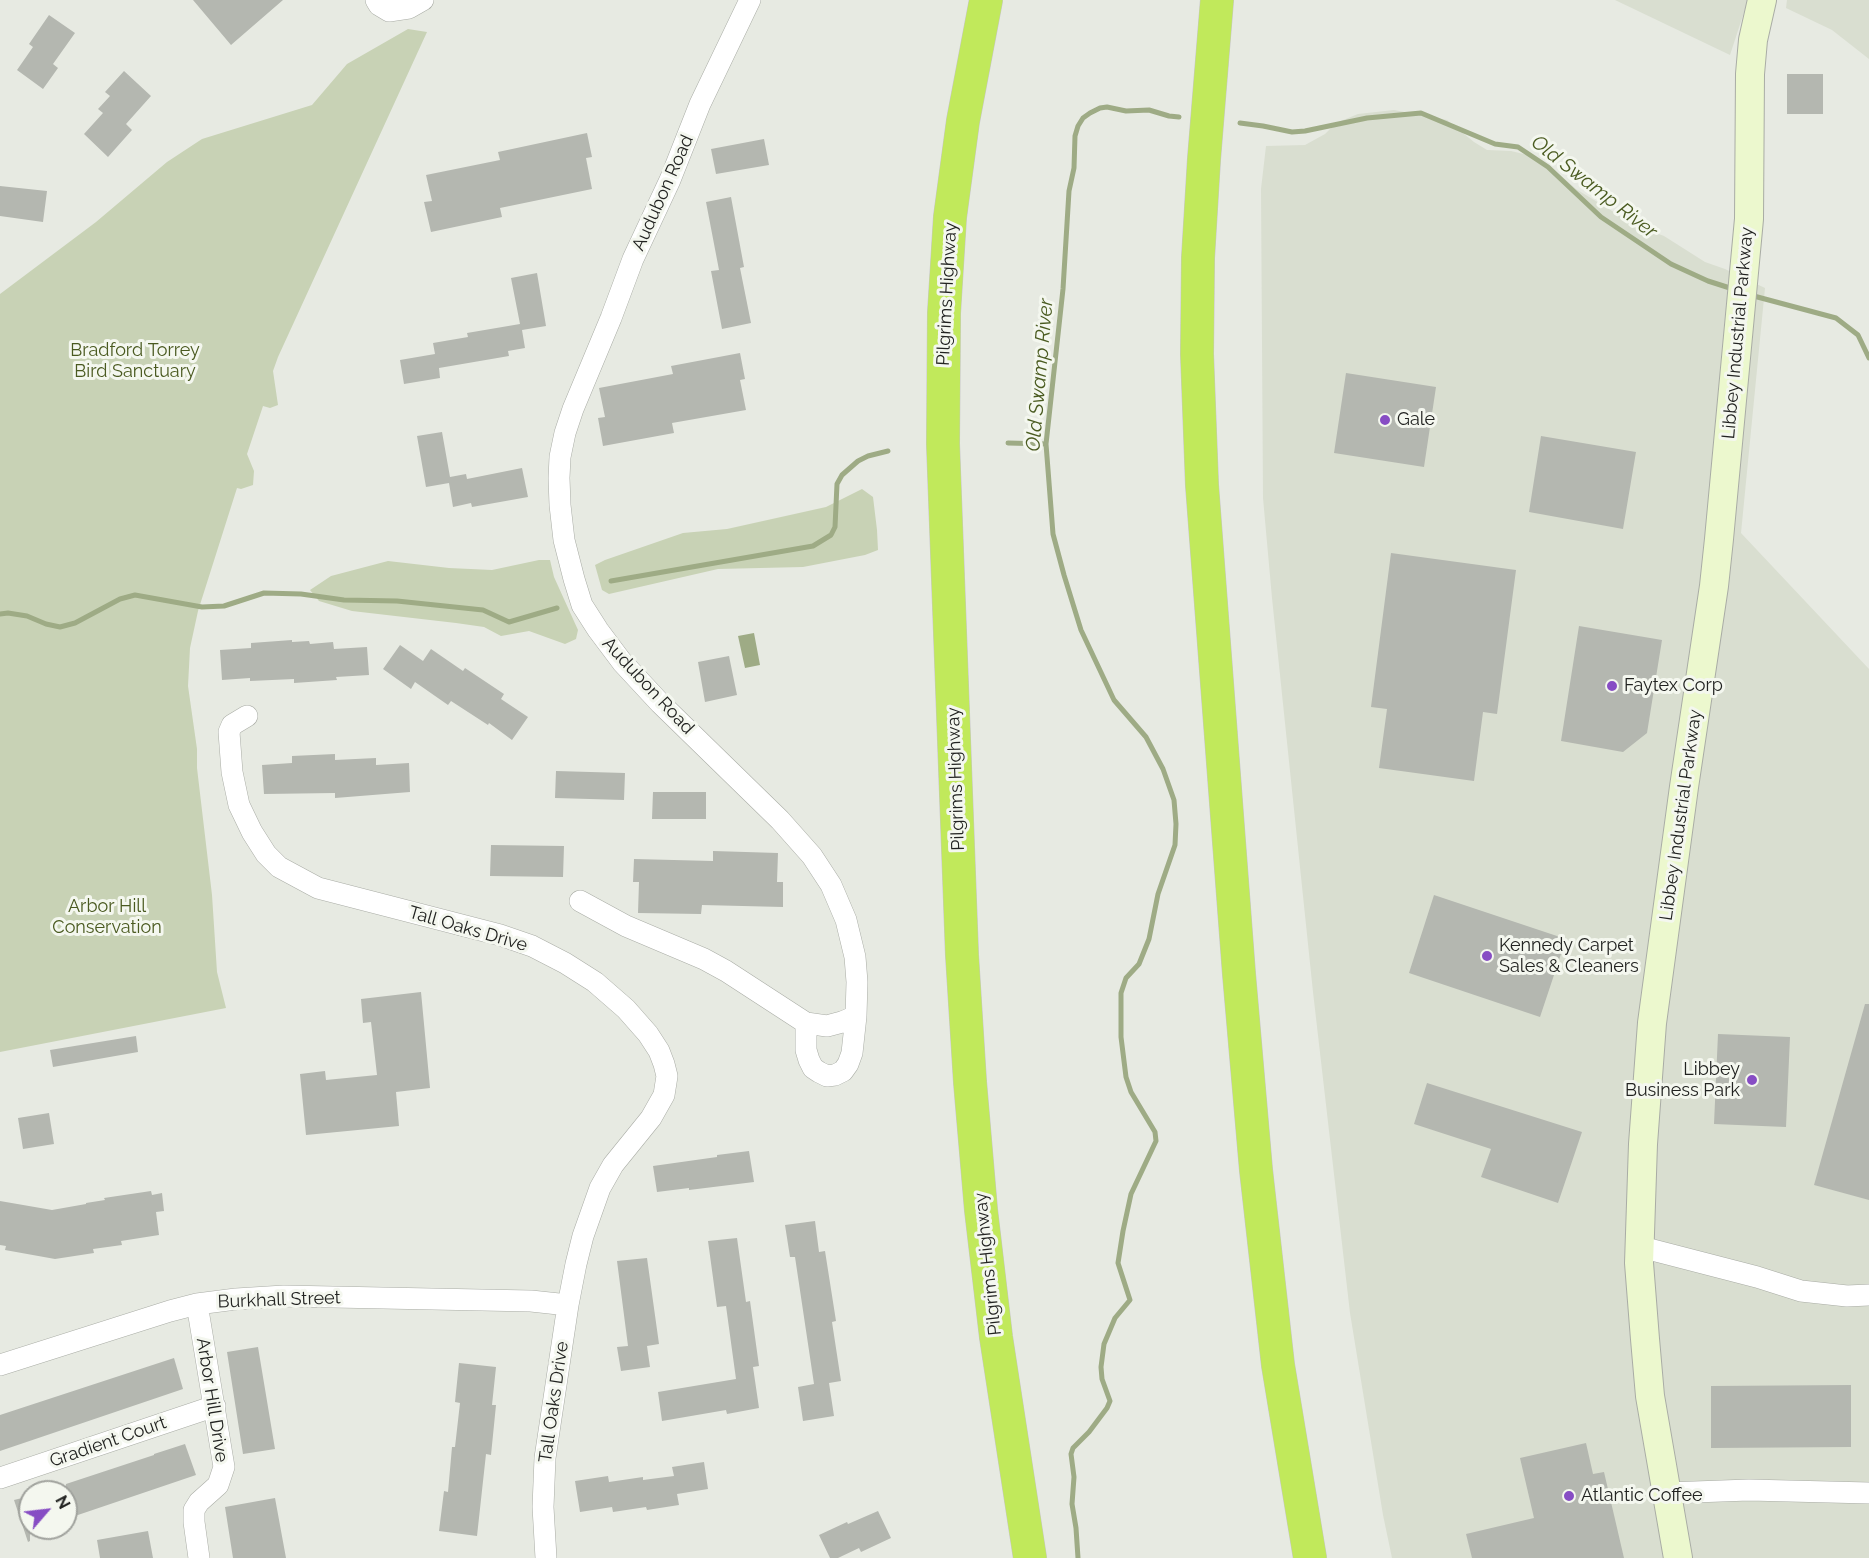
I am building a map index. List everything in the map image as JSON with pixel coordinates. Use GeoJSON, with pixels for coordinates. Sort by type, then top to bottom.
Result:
{"type":"FeatureCollection","features":[{"type":"Feature","properties":{"kind":"highway","name":"Pilgrims Highway"},"geometry":{"type":"LineString","coordinates":[[986,0],[963,121],[950,217],[944,303],[943,444],[962,955],[970,1082],[981,1210],[996,1337],[1030,1558]]}},
{"type":"Feature","properties":{"kind":"highway"},"geometry":{"type":"LineString","coordinates":[[1216,0],[1198,258],[1197,365],[1202,485],[1257,1181],[1278,1365],[1310,1558]]}},
{"type":"Feature","properties":{"kind":"street"},"geometry":{"type":"LineString","coordinates":[[376,0],[379,5],[389,11],[409,8],[423,0]]}},
{"type":"Feature","properties":{"kind":"street","name":"Audubon Road"},"geometry":{"type":"LineString","coordinates":[[750,0],[700,104],[670,180],[633,259],[573,409],[565,434],[558,478],[564,540],[576,587],[582,605],[598,630],[622,662],[660,703],[780,820],[812,856],[831,885],[846,920],[855,957],[857,982],[852,1053],[843,1071],[827,1076],[813,1068],[806,1050],[806,1023]]}},
{"type":"Feature","properties":{"kind":"street","name":"Libbey Industrial Parkway"},"geometry":{"type":"LineString","coordinates":[[1678,1558],[1650,1396],[1639,1263],[1643,1144],[1652,1023],[1683,787],[1714,586],[1750,192],[1750,74],[1753,40],[1762,0]]}},
{"type":"Feature","properties":{"kind":"street","name":"Tall Oaks Drive"},"geometry":{"type":"LineString","coordinates":[[247,716],[232,725],[229,732],[232,772],[239,805],[252,832],[266,854],[279,867],[318,888],[500,935],[532,946],[595,981],[626,1009],[648,1034],[659,1051],[667,1076],[664,1095],[651,1118],[613,1165],[600,1188],[583,1236],[568,1305],[545,1458],[543,1507],[546,1558]]}},
{"type":"Feature","properties":{"kind":"street"},"geometry":{"type":"LineString","coordinates":[[580,901],[626,926],[719,967],[806,1023],[827,1026],[856,1016]]}},
{"type":"Feature","properties":{"kind":"street"},"geometry":{"type":"LineString","coordinates":[[1641,1247],[1757,1277],[1801,1291],[1847,1296],[1869,1295]]}},
{"type":"Feature","properties":{"kind":"street","name":"Burkhall Street"},"geometry":{"type":"LineString","coordinates":[[0,1365],[139,1320],[197,1304],[248,1298],[284,1296],[531,1301],[568,1305]]}},
{"type":"Feature","properties":{"kind":"street","name":"Arbor Hill Drive"},"geometry":{"type":"LineString","coordinates":[[197,1304],[224,1467],[218,1485],[199,1502],[194,1510],[198,1558]]}},
{"type":"Feature","properties":{"kind":"street","name":"Gradient Court"},"geometry":{"type":"LineString","coordinates":[[0,1478],[215,1406]]}},
{"type":"Feature","properties":{"kind":"street"},"geometry":{"type":"LineString","coordinates":[[1667,1493],[1749,1490],[1869,1493]]}},
{"type":"Feature","properties":{"kind":"shaded area"},"geometry":{"type":"Polygon","coordinates":[[[1615,0],[1748,0],[1730,55],[1615,0]]]}},
{"type":"Feature","properties":{"kind":"shaded area"},"geometry":{"type":"Polygon","coordinates":[[[1787,0],[1869,0],[1869,59],[1832,30],[1786,8],[1787,0]]]}},
{"type":"Feature","properties":{"kind":"shaded area"},"geometry":{"type":"Polygon","coordinates":[[[1394,110],[1447,120],[1487,150],[1511,151],[1532,156],[1550,166],[1576,189],[1635,225],[1664,236],[1705,262],[1765,288],[1741,533],[1869,669],[1869,1558],[1392,1558],[1350,1313],[1313,992],[1272,598],[1263,498],[1261,189],[1266,146],[1305,145],[1325,134],[1336,123],[1358,114],[1394,110]]]}},
{"type":"Feature","properties":{"kind":"shaded area"},"geometry":{"type":"Polygon","coordinates":[[[754,633],[760,665],[745,668],[738,636],[754,633]]]}},
{"type":"Feature","properties":{"kind":"green space"},"geometry":{"type":"Polygon","coordinates":[[[408,29],[427,32],[278,357],[273,371],[278,405],[270,408],[263,406],[247,454],[254,471],[253,485],[237,488],[198,611],[190,648],[188,686],[212,895],[217,972],[226,1008],[0,1052],[0,294],[96,222],[167,162],[202,139],[312,105],[347,64],[408,29]]]}},
{"type":"Feature","properties":{"kind":"green space"},"geometry":{"type":"Polygon","coordinates":[[[862,489],[873,497],[878,550],[865,555],[803,567],[718,569],[609,594],[602,590],[595,565],[605,560],[683,533],[727,529],[826,507],[862,489]]]}},
{"type":"Feature","properties":{"kind":"green space"},"geometry":{"type":"Polygon","coordinates":[[[539,560],[550,560],[554,577],[578,630],[576,639],[565,644],[529,631],[501,636],[484,627],[352,611],[319,601],[310,590],[331,576],[388,561],[492,570],[539,560]]]}},
{"type":"Feature","properties":{"kind":"building"},"geometry":{"type":"Polygon","coordinates":[[[193,0],[283,0],[231,45],[193,0]]]}},
{"type":"Feature","properties":{"kind":"building"},"geometry":{"type":"Polygon","coordinates":[[[49,15],[75,33],[53,64],[58,68],[43,89],[17,70],[33,47],[29,44],[49,15]]]}},
{"type":"Feature","properties":{"kind":"building"},"geometry":{"type":"Polygon","coordinates":[[[124,71],[151,96],[126,124],[132,130],[108,157],[84,134],[103,113],[98,109],[110,96],[105,92],[124,71]]]}},
{"type":"Feature","properties":{"kind":"building"},"geometry":{"type":"Polygon","coordinates":[[[1787,74],[1823,74],[1823,114],[1787,114],[1787,74]]]}},
{"type":"Feature","properties":{"kind":"building"},"geometry":{"type":"Polygon","coordinates":[[[587,133],[592,157],[586,158],[592,189],[500,208],[502,217],[431,232],[424,202],[432,201],[426,175],[500,160],[498,152],[587,133]]]}},
{"type":"Feature","properties":{"kind":"building"},"geometry":{"type":"Polygon","coordinates":[[[764,139],[769,165],[716,174],[711,149],[764,139]]]}},
{"type":"Feature","properties":{"kind":"building"},"geometry":{"type":"Polygon","coordinates":[[[0,186],[47,191],[43,222],[0,216],[0,186]]]}},
{"type":"Feature","properties":{"kind":"building"},"geometry":{"type":"Polygon","coordinates":[[[731,197],[744,267],[740,268],[751,323],[722,329],[711,271],[719,270],[706,202],[731,197]]]}},
{"type":"Feature","properties":{"kind":"building"},"geometry":{"type":"Polygon","coordinates":[[[537,273],[546,326],[522,330],[525,348],[508,351],[509,356],[439,368],[440,378],[404,384],[400,360],[435,354],[433,343],[468,337],[467,333],[520,324],[511,278],[537,273]]]}},
{"type":"Feature","properties":{"kind":"building"},"geometry":{"type":"Polygon","coordinates":[[[740,353],[745,379],[740,380],[746,410],[672,423],[674,433],[603,446],[598,418],[605,417],[599,388],[673,374],[671,366],[740,353]]]}},
{"type":"Feature","properties":{"kind":"building","name":"Gale"},"geometry":{"type":"Polygon","coordinates":[[[1346,373],[1436,387],[1424,467],[1334,453],[1346,373]]]}},
{"type":"Feature","properties":{"kind":"building"},"geometry":{"type":"Polygon","coordinates":[[[442,432],[450,477],[466,474],[467,479],[522,468],[528,497],[472,507],[471,503],[453,507],[449,483],[426,487],[417,436],[442,432]]]}},
{"type":"Feature","properties":{"kind":"building"},"geometry":{"type":"Polygon","coordinates":[[[1541,436],[1636,452],[1623,529],[1529,512],[1541,436]]]}},
{"type":"Feature","properties":{"kind":"building"},"geometry":{"type":"Polygon","coordinates":[[[1391,553],[1516,570],[1497,714],[1483,712],[1474,781],[1379,768],[1387,709],[1371,707],[1391,553]]]}},
{"type":"Feature","properties":{"kind":"building","name":"Faytex Corp"},"geometry":{"type":"Polygon","coordinates":[[[1579,626],[1662,640],[1647,733],[1623,752],[1561,741],[1579,626]]]}},
{"type":"Feature","properties":{"kind":"building"},"geometry":{"type":"Polygon","coordinates":[[[292,640],[292,642],[309,641],[310,644],[333,642],[334,649],[367,647],[369,675],[294,683],[294,679],[222,680],[220,650],[251,648],[251,643],[292,640]]]}},
{"type":"Feature","properties":{"kind":"building"},"geometry":{"type":"Polygon","coordinates":[[[400,645],[423,661],[431,649],[463,671],[465,668],[504,694],[501,699],[528,717],[512,740],[489,723],[488,725],[451,701],[448,705],[415,682],[411,689],[383,669],[400,645]]]}},
{"type":"Feature","properties":{"kind":"building"},"geometry":{"type":"Polygon","coordinates":[[[729,656],[737,695],[705,702],[698,662],[729,656]]]}},
{"type":"Feature","properties":{"kind":"building"},"geometry":{"type":"Polygon","coordinates":[[[335,754],[335,760],[376,758],[376,765],[409,763],[410,792],[335,798],[335,793],[264,794],[262,765],[292,763],[292,756],[335,754]]]}},
{"type":"Feature","properties":{"kind":"building"},"geometry":{"type":"Polygon","coordinates":[[[556,771],[625,773],[624,800],[555,798],[556,771]]]}},
{"type":"Feature","properties":{"kind":"building"},"geometry":{"type":"Polygon","coordinates":[[[653,792],[706,792],[706,819],[652,819],[653,792]]]}},
{"type":"Feature","properties":{"kind":"building"},"geometry":{"type":"Polygon","coordinates":[[[491,845],[564,846],[563,877],[490,876],[491,845]]]}},
{"type":"Feature","properties":{"kind":"building"},"geometry":{"type":"Polygon","coordinates":[[[713,851],[778,853],[777,882],[783,882],[783,907],[702,905],[701,914],[638,913],[639,882],[633,882],[634,859],[713,861],[713,851]]]}},
{"type":"Feature","properties":{"kind":"building","name":"Kennedy Carpet Sales & Cleaners"},"geometry":{"type":"Polygon","coordinates":[[[1434,895],[1566,939],[1540,1017],[1409,973],[1434,895]]]}},
{"type":"Feature","properties":{"kind":"building"},"geometry":{"type":"Polygon","coordinates":[[[421,992],[430,1088],[396,1092],[399,1126],[306,1135],[300,1074],[325,1071],[326,1080],[377,1075],[371,1022],[363,1023],[361,999],[421,992]]]}},
{"type":"Feature","properties":{"kind":"building"},"geometry":{"type":"Polygon","coordinates":[[[1865,1004],[1869,1004],[1869,1200],[1814,1185],[1865,1004]]]}},
{"type":"Feature","properties":{"kind":"building","name":"Libbey Business Park"},"geometry":{"type":"Polygon","coordinates":[[[1718,1034],[1790,1037],[1786,1127],[1714,1124],[1718,1034]]]}},
{"type":"Feature","properties":{"kind":"building"},"geometry":{"type":"Polygon","coordinates":[[[136,1036],[138,1052],[53,1067],[50,1050],[136,1036]]]}},
{"type":"Feature","properties":{"kind":"building"},"geometry":{"type":"Polygon","coordinates":[[[1427,1083],[1582,1132],[1558,1203],[1481,1177],[1491,1149],[1414,1124],[1427,1083]]]}},
{"type":"Feature","properties":{"kind":"building"},"geometry":{"type":"Polygon","coordinates":[[[49,1113],[54,1144],[23,1149],[18,1118],[49,1113]]]}},
{"type":"Feature","properties":{"kind":"building"},"geometry":{"type":"Polygon","coordinates":[[[749,1151],[754,1182],[657,1192],[653,1166],[749,1151]]]}},
{"type":"Feature","properties":{"kind":"building"},"geometry":{"type":"Polygon","coordinates":[[[151,1191],[152,1195],[162,1193],[164,1211],[156,1212],[159,1235],[121,1241],[122,1245],[93,1249],[94,1253],[55,1259],[5,1250],[6,1246],[0,1245],[0,1201],[52,1210],[105,1200],[104,1198],[151,1191]]]}},
{"type":"Feature","properties":{"kind":"building"},"geometry":{"type":"Polygon","coordinates":[[[815,1221],[819,1252],[825,1251],[836,1321],[832,1322],[841,1381],[829,1383],[834,1416],[803,1421],[798,1387],[814,1384],[795,1257],[790,1257],[785,1225],[815,1221]]]}},
{"type":"Feature","properties":{"kind":"building"},"geometry":{"type":"Polygon","coordinates":[[[737,1238],[746,1302],[750,1301],[759,1366],[753,1367],[759,1408],[727,1414],[726,1410],[662,1421],[658,1392],[736,1379],[726,1306],[717,1307],[708,1241],[737,1238]]]}},
{"type":"Feature","properties":{"kind":"building"},"geometry":{"type":"Polygon","coordinates":[[[647,1258],[659,1344],[647,1346],[650,1367],[621,1371],[617,1347],[628,1346],[617,1261],[647,1258]]]}},
{"type":"Feature","properties":{"kind":"building"},"geometry":{"type":"Polygon","coordinates":[[[258,1347],[275,1449],[243,1454],[227,1352],[258,1347]]]}},
{"type":"Feature","properties":{"kind":"building"},"geometry":{"type":"Polygon","coordinates":[[[174,1358],[183,1389],[0,1451],[0,1415],[174,1358]]]}},
{"type":"Feature","properties":{"kind":"building"},"geometry":{"type":"Polygon","coordinates":[[[459,1363],[496,1367],[492,1405],[496,1405],[491,1455],[486,1454],[477,1536],[439,1531],[444,1491],[448,1492],[452,1447],[455,1447],[460,1403],[455,1402],[459,1363]]]}},
{"type":"Feature","properties":{"kind":"building"},"geometry":{"type":"Polygon","coordinates":[[[1851,1385],[1851,1447],[1711,1448],[1711,1386],[1851,1385]]]}},
{"type":"Feature","properties":{"kind":"building","name":"Atlantic Coffee"},"geometry":{"type":"Polygon","coordinates":[[[1586,1443],[1593,1474],[1604,1472],[1624,1558],[1472,1558],[1466,1534],[1534,1518],[1520,1458],[1586,1443]]]}},
{"type":"Feature","properties":{"kind":"building"},"geometry":{"type":"Polygon","coordinates":[[[185,1444],[196,1475],[78,1515],[78,1480],[185,1444]]]}},
{"type":"Feature","properties":{"kind":"building"},"geometry":{"type":"Polygon","coordinates":[[[704,1462],[708,1489],[677,1494],[679,1505],[613,1512],[612,1507],[580,1512],[575,1481],[608,1476],[609,1482],[643,1477],[643,1480],[674,1476],[672,1467],[704,1462]]]}},
{"type":"Feature","properties":{"kind":"building"},"geometry":{"type":"Polygon","coordinates":[[[275,1498],[286,1558],[233,1558],[225,1507],[275,1498]]]}},
{"type":"Feature","properties":{"kind":"building"},"geometry":{"type":"Polygon","coordinates":[[[18,1499],[18,1512],[14,1500],[18,1499]]]}},
{"type":"Feature","properties":{"kind":"building"},"geometry":{"type":"Polygon","coordinates":[[[878,1511],[891,1538],[861,1552],[859,1548],[838,1558],[830,1558],[819,1535],[878,1511]]]}},
{"type":"Feature","properties":{"kind":"building"},"geometry":{"type":"Polygon","coordinates":[[[148,1531],[153,1558],[100,1558],[97,1540],[148,1531]]]}},
{"type":"Feature","properties":{"kind":"waterway","name":"Old Swamp River"},"geometry":{"type":"LineString","coordinates":[[1078,1558],[1072,1504],[1074,1477],[1071,1454],[1073,1448],[1089,1432],[1110,1401],[1102,1379],[1104,1344],[1115,1318],[1130,1300],[1118,1263],[1123,1231],[1131,1194],[1156,1141],[1155,1132],[1131,1092],[1126,1077],[1121,1037],[1121,993],[1126,978],[1139,964],[1149,939],[1158,894],[1175,845],[1176,824],[1174,800],[1163,769],[1146,737],[1114,700],[1081,630],[1053,534],[1046,444],[1063,289],[1069,191],[1078,126],[1090,113],[1107,107],[1126,111],[1149,110],[1179,117]]}},
{"type":"Feature","properties":{"kind":"waterway","name":"Old Swamp River"},"geometry":{"type":"LineString","coordinates":[[1240,123],[1292,132],[1367,118],[1421,113],[1495,144],[1518,147],[1548,167],[1601,217],[1671,264],[1708,281],[1733,289]]}},
{"type":"Feature","properties":{"kind":"waterway","name":"Old Swamp River"},"geometry":{"type":"LineString","coordinates":[[1750,295],[1836,318],[1858,335],[1869,358]]}},
{"type":"Feature","properties":{"kind":"waterway"},"geometry":{"type":"LineString","coordinates":[[1008,443],[1046,444]]}},
{"type":"Feature","properties":{"kind":"waterway"},"geometry":{"type":"LineString","coordinates":[[611,581],[813,546],[831,535],[835,527],[837,484],[842,475],[858,461],[888,451]]}},
{"type":"Feature","properties":{"kind":"waterway"},"geometry":{"type":"LineString","coordinates":[[0,614],[27,616],[60,627],[75,623],[120,599],[135,595],[202,607],[224,606],[264,593],[301,594],[344,600],[397,601],[483,610],[509,622],[557,608]]}},
{"type":"Feature","properties":{"kind":"place","name":"Gale"},"geometry":{"type":"Point","coordinates":[1385,420]}},
{"type":"Feature","properties":{"kind":"place","name":"Faytex Corp"},"geometry":{"type":"Point","coordinates":[1612,686]}},
{"type":"Feature","properties":{"kind":"place","name":"Kennedy Carpet Sales & Cleaners"},"geometry":{"type":"Point","coordinates":[1487,956]}},
{"type":"Feature","properties":{"kind":"place","name":"Libbey Business Park"},"geometry":{"type":"Point","coordinates":[1752,1080]}},
{"type":"Feature","properties":{"kind":"place","name":"Atlantic Coffee"},"geometry":{"type":"Point","coordinates":[1569,1496]}},
{"type":"Feature","properties":{"kind":"park label","name":"Bradford Torrey Bird Sanctuary"},"geometry":{"type":"Point","coordinates":[135,361]}},
{"type":"Feature","properties":{"kind":"park label","name":"Arbor Hill Conservation"},"geometry":{"type":"Point","coordinates":[107,917]}}]}
